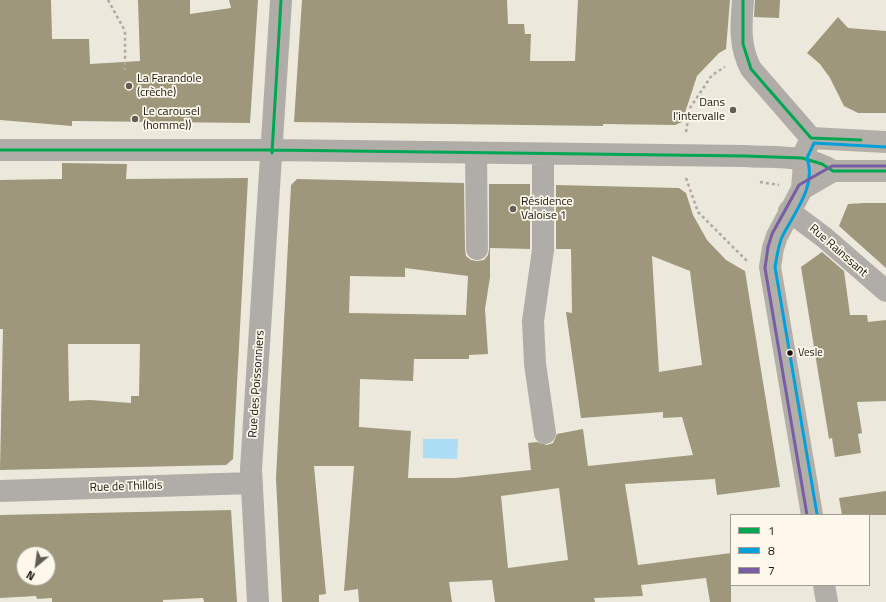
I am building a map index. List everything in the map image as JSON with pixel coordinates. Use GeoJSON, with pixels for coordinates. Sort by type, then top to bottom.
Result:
{"type":"FeatureCollection","features":[{"type":"Feature","properties":{"kind":"main road"},"geometry":{"type":"LineString","coordinates":[[812,514],[770,267],[773,248],[789,211],[802,188],[804,164],[802,158],[811,138],[886,142]]}},
{"type":"Feature","properties":{"kind":"main road"},"geometry":{"type":"LineString","coordinates":[[802,188],[833,171],[886,172]]}},
{"type":"Feature","properties":{"kind":"main road"},"geometry":{"type":"LineString","coordinates":[[824,586],[827,602]]}},
{"type":"Feature","properties":{"kind":"street","name":"Rue des Poissonniers"},"geometry":{"type":"LineString","coordinates":[[258,602],[252,483],[281,0]]}},
{"type":"Feature","properties":{"kind":"street"},"geometry":{"type":"LineString","coordinates":[[743,0],[741,25],[744,56],[751,69],[811,138]]}},
{"type":"Feature","properties":{"kind":"street"},"geometry":{"type":"LineString","coordinates":[[0,150],[272,158],[476,153],[802,158],[822,164],[833,171]]}},
{"type":"Feature","properties":{"kind":"street"},"geometry":{"type":"LineString","coordinates":[[476,153],[477,248]]}},
{"type":"Feature","properties":{"kind":"street"},"geometry":{"type":"LineString","coordinates":[[543,154],[543,250],[533,322],[535,364],[545,433]]}},
{"type":"Feature","properties":{"kind":"street","name":"Rue Rainssant"},"geometry":{"type":"LineString","coordinates":[[789,211],[825,238],[886,291]]}},
{"type":"Feature","properties":{"kind":"street","name":"Rue de Thillois"},"geometry":{"type":"LineString","coordinates":[[0,491],[252,483]]}},
{"type":"Feature","properties":{"kind":"path"},"geometry":{"type":"LineString","coordinates":[[108,0],[125,31],[125,70]]}},
{"type":"Feature","properties":{"kind":"water"},"geometry":{"type":"Polygon","coordinates":[[[423,439],[458,439],[457,459],[423,458],[423,439]]]}},
{"type":"Feature","properties":{"kind":"building"},"geometry":{"type":"Polygon","coordinates":[[[0,0],[51,0],[52,39],[89,39],[90,64],[140,61],[138,0],[190,0],[190,14],[231,8],[229,0],[258,0],[250,123],[72,121],[72,126],[0,120],[0,0]]]}},
{"type":"Feature","properties":{"kind":"building"},"geometry":{"type":"Polygon","coordinates":[[[302,0],[507,0],[508,24],[524,24],[525,34],[531,34],[530,61],[575,61],[578,0],[730,0],[726,49],[719,53],[697,76],[682,122],[675,125],[603,124],[603,126],[294,122],[302,0]]]}},
{"type":"Feature","properties":{"kind":"building"},"geometry":{"type":"Polygon","coordinates":[[[755,0],[780,0],[779,18],[754,17],[755,0]]]}},
{"type":"Feature","properties":{"kind":"building"},"geometry":{"type":"Polygon","coordinates":[[[838,17],[848,28],[886,31],[886,113],[858,113],[844,106],[830,78],[820,64],[807,53],[838,17]]]}},
{"type":"Feature","properties":{"kind":"building"},"geometry":{"type":"Polygon","coordinates":[[[62,163],[127,164],[126,179],[248,178],[233,459],[226,465],[0,470],[3,329],[0,329],[0,180],[62,179],[62,163]],[[68,344],[69,401],[90,400],[131,403],[131,396],[139,396],[140,344],[68,344]]]}},
{"type":"Feature","properties":{"kind":"building"},"geometry":{"type":"Polygon","coordinates":[[[297,179],[464,183],[466,256],[471,260],[477,261],[484,260],[488,255],[489,249],[489,184],[530,184],[530,249],[490,248],[490,277],[485,309],[488,354],[469,355],[469,359],[414,359],[413,381],[360,379],[359,427],[411,431],[408,478],[456,478],[531,470],[528,443],[537,442],[547,445],[553,443],[557,434],[583,429],[588,466],[693,455],[682,417],[663,418],[663,412],[581,418],[566,312],[572,313],[571,249],[556,249],[556,185],[679,188],[686,193],[693,215],[707,240],[726,260],[745,271],[780,487],[717,495],[715,479],[625,484],[638,565],[730,553],[731,602],[710,602],[706,578],[641,585],[643,596],[594,598],[595,602],[495,602],[492,580],[449,582],[452,602],[359,602],[358,589],[344,591],[354,466],[314,466],[326,594],[319,595],[319,602],[282,602],[276,478],[291,185],[297,179]],[[652,256],[659,372],[702,365],[690,271],[652,256]],[[405,268],[405,277],[350,276],[349,313],[466,315],[468,276],[405,268]],[[559,488],[501,496],[508,568],[568,560],[559,488]]]}},
{"type":"Feature","properties":{"kind":"building"},"geometry":{"type":"Polygon","coordinates":[[[886,203],[886,268],[839,226],[848,204],[886,203]]]}},
{"type":"Feature","properties":{"kind":"building"},"geometry":{"type":"Polygon","coordinates":[[[822,252],[844,271],[850,315],[867,315],[868,322],[886,320],[886,401],[857,402],[862,433],[858,434],[861,453],[835,457],[832,438],[829,439],[801,267],[822,252]]]}},
{"type":"Feature","properties":{"kind":"building"},"geometry":{"type":"Polygon","coordinates":[[[886,491],[886,515],[842,514],[839,498],[886,491]]]}},
{"type":"Feature","properties":{"kind":"building"},"geometry":{"type":"Polygon","coordinates":[[[231,510],[237,602],[204,602],[203,598],[163,600],[163,602],[52,602],[52,598],[37,599],[36,596],[0,598],[0,515],[231,510]]]}},
{"type":"Feature","properties":{"kind":"tram line"},"geometry":{"type":"LineString","coordinates":[[339,148],[422,159]]}},
{"type":"Feature","properties":{"kind":"transit line","name":"1"},"geometry":{"type":"LineString","coordinates":[[272,153],[281,0]]}},
{"type":"Feature","properties":{"kind":"transit line","name":"1"},"geometry":{"type":"LineString","coordinates":[[743,0],[743,44],[751,69],[811,138],[861,140]]}},
{"type":"Feature","properties":{"kind":"transit line","name":"8"},"geometry":{"type":"LineString","coordinates":[[817,514],[775,267],[782,237],[798,209],[807,189],[809,179],[807,158],[814,143],[886,147]]}},
{"type":"Feature","properties":{"kind":"transit line","name":"1"},"geometry":{"type":"LineString","coordinates":[[0,150],[272,150],[745,156],[802,158],[822,164],[833,171],[886,171]]}},
{"type":"Feature","properties":{"kind":"transit line","name":"7"},"geometry":{"type":"LineString","coordinates":[[807,514],[765,268],[768,247],[772,234],[799,185],[832,166],[886,166]]}},
{"type":"Feature","properties":{"kind":"place","name":"La Farandole (crèche)"},"geometry":{"type":"Point","coordinates":[129,86]}},
{"type":"Feature","properties":{"kind":"place","name":"Dans l'intervalle"},"geometry":{"type":"Point","coordinates":[733,110]}},
{"type":"Feature","properties":{"kind":"place","name":"Le carousel (homme))"},"geometry":{"type":"Point","coordinates":[135,119]}},
{"type":"Feature","properties":{"kind":"place","name":"Résidence Valoise 1"},"geometry":{"type":"Point","coordinates":[513,209]}},
{"type":"Feature","properties":{"kind":"place","name":"Vesle"},"geometry":{"type":"Point","coordinates":[790,353]}}]}
